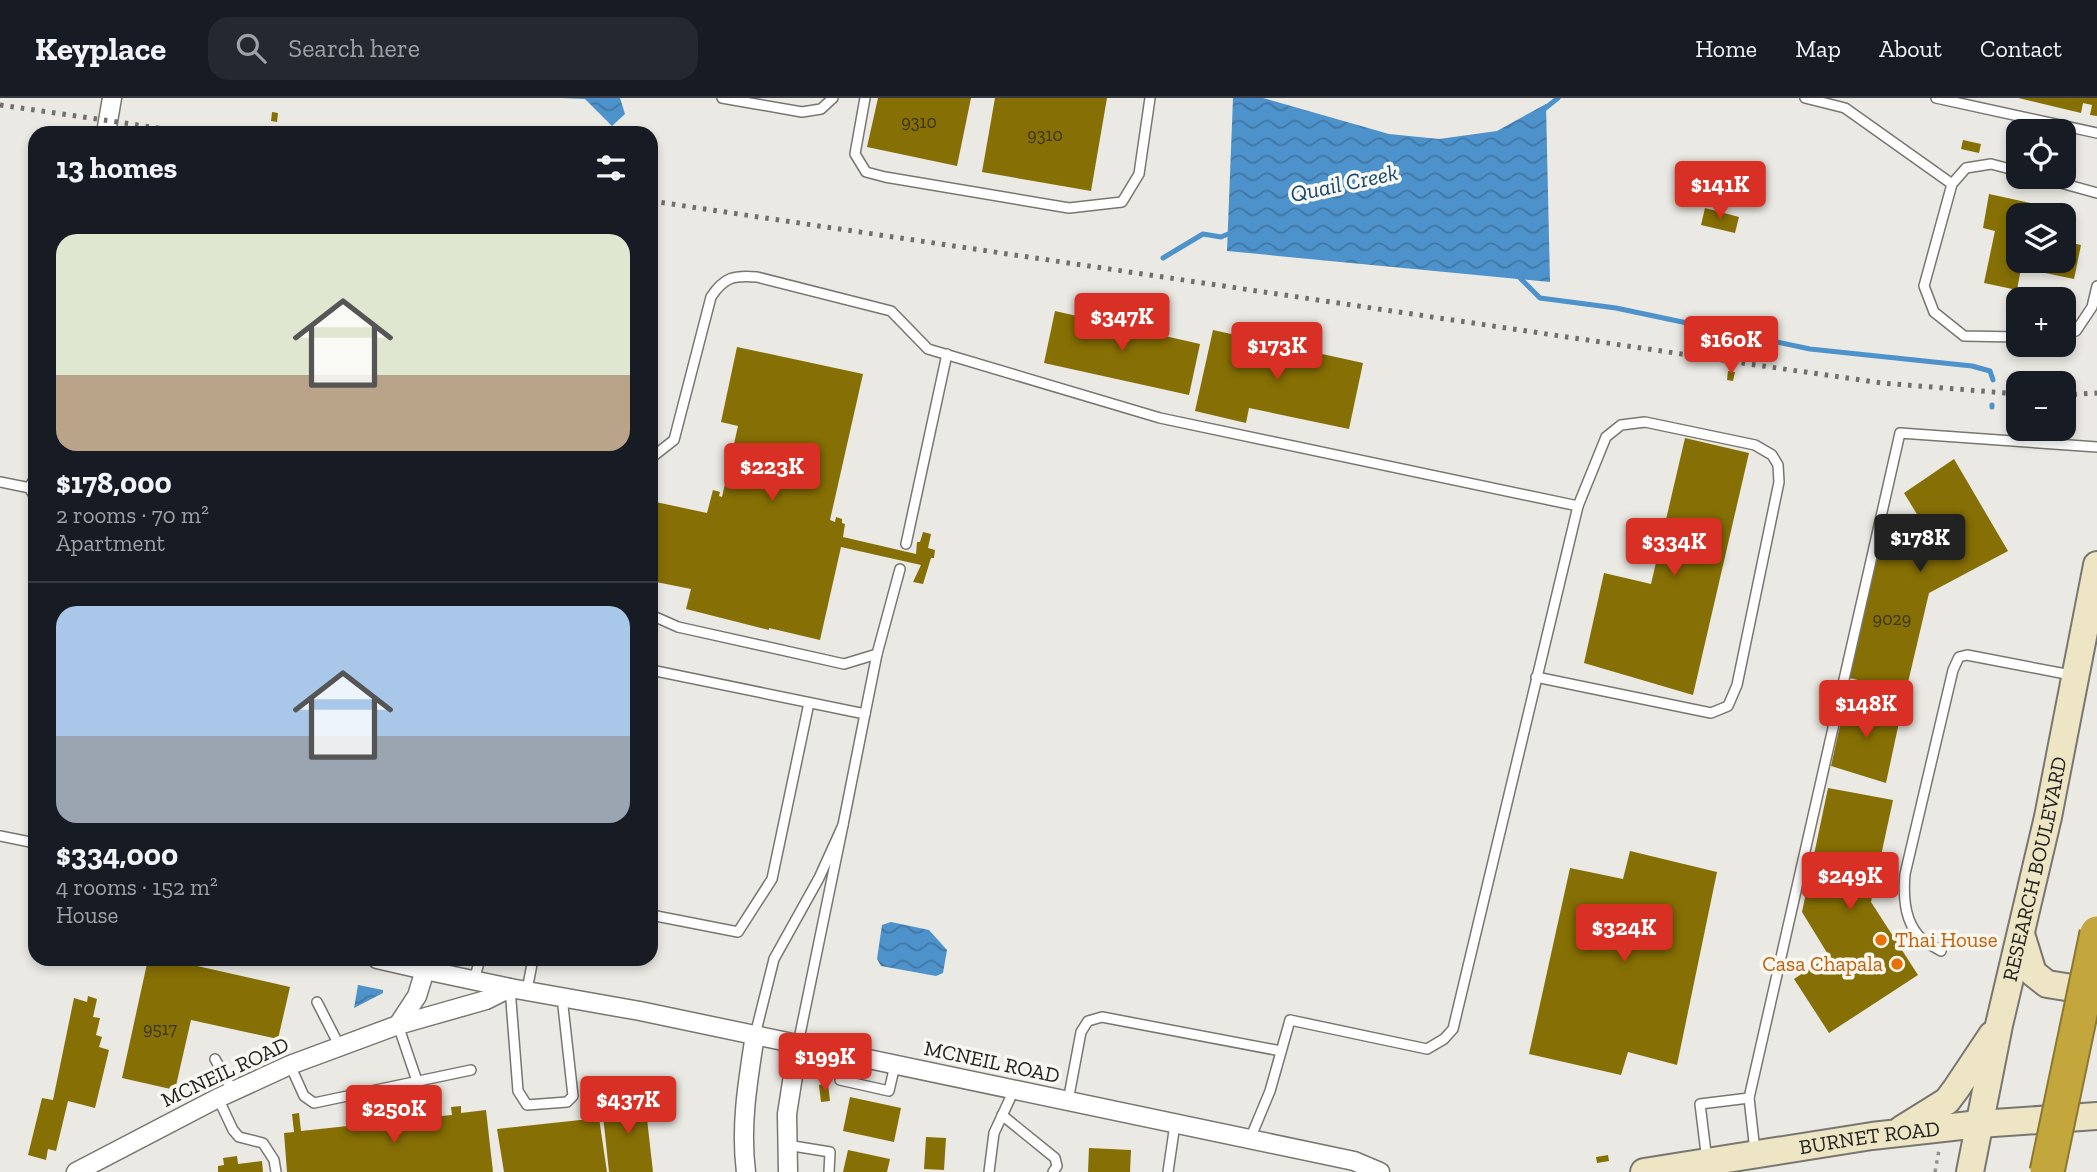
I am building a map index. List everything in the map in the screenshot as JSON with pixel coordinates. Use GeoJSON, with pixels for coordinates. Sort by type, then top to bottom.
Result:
{"type":"FeatureCollection","features":[{"type":"Feature","properties":{"kind":"highway"},"geometry":{"type":"LineString","coordinates":[[2047,1172],[2097,933]]}},
{"type":"Feature","properties":{"kind":"main road","name":"RESEARCH BOULEVARD"},"geometry":{"type":"LineString","coordinates":[[1970,1172],[1999,1025],[2048,817],[2097,565]]}},
{"type":"Feature","properties":{"kind":"main road"},"geometry":{"type":"LineString","coordinates":[[2021,933],[2033,973],[2047,984],[2097,992]]}},
{"type":"Feature","properties":{"kind":"main road"},"geometry":{"type":"LineString","coordinates":[[1895,1133],[1947,1101],[1999,1025]]}},
{"type":"Feature","properties":{"kind":"main road","name":"BURNET ROAD"},"geometry":{"type":"LineString","coordinates":[[1644,1172],[1895,1133],[2097,1116]]}},
{"type":"Feature","properties":{"kind":"street"},"geometry":{"type":"LineString","coordinates":[[107,126],[112,98]]}},
{"type":"Feature","properties":{"kind":"street","name":"MCNEIL ROAD"},"geometry":{"type":"LineString","coordinates":[[408,966],[640,1011],[1354,1161],[1380,1172]]}},
{"type":"Feature","properties":{"kind":"street"},"geometry":{"type":"LineString","coordinates":[[398,1025],[417,996],[425,970]]}},
{"type":"Feature","properties":{"kind":"street","name":"MCNEIL ROAD"},"geometry":{"type":"LineString","coordinates":[[76,1172],[290,1065],[398,1025],[518,989]]}},
{"type":"Feature","properties":{"kind":"street"},"geometry":{"type":"LineString","coordinates":[[746,1172],[746,1098],[755,1035]]}},
{"type":"Feature","properties":{"kind":"street"},"geometry":{"type":"LineString","coordinates":[[788,1172],[787,1114],[798,1044]]}},
{"type":"Feature","properties":{"kind":"lane"},"geometry":{"type":"LineString","coordinates":[[722,98],[802,112],[821,109],[833,98]]}},
{"type":"Feature","properties":{"kind":"lane"},"geometry":{"type":"LineString","coordinates":[[865,98],[855,154],[866,173],[1069,208],[1122,202],[1139,174],[1150,98]]}},
{"type":"Feature","properties":{"kind":"lane"},"geometry":{"type":"LineString","coordinates":[[1805,98],[1845,108],[1952,184]]}},
{"type":"Feature","properties":{"kind":"lane"},"geometry":{"type":"LineString","coordinates":[[1936,98],[2097,133]]}},
{"type":"Feature","properties":{"kind":"lane"},"geometry":{"type":"LineString","coordinates":[[2006,168],[1991,164],[1966,168],[1952,184],[1924,286],[1934,313],[1964,336],[2006,337]]}},
{"type":"Feature","properties":{"kind":"lane"},"geometry":{"type":"LineString","coordinates":[[2076,187],[2097,193]]}},
{"type":"Feature","properties":{"kind":"lane"},"geometry":{"type":"LineString","coordinates":[[658,453],[674,440],[711,298],[718,286],[729,278],[743,276],[891,311],[928,349],[1160,418],[1578,506]]}},
{"type":"Feature","properties":{"kind":"lane"},"geometry":{"type":"LineString","coordinates":[[2076,331],[2092,307],[2097,284]]}},
{"type":"Feature","properties":{"kind":"lane"},"geometry":{"type":"LineString","coordinates":[[906,544],[947,354]]}},
{"type":"Feature","properties":{"kind":"lane"},"geometry":{"type":"LineString","coordinates":[[1250,1139],[1270,1091],[1290,1020],[1427,1049],[1444,1039],[1453,1029],[1536,677],[1578,506],[1606,437],[1621,425],[1645,422],[1755,446],[1772,455],[1778,465],[1779,482],[1737,685],[1728,706],[1711,713],[1536,677]]}},
{"type":"Feature","properties":{"kind":"lane"},"geometry":{"type":"LineString","coordinates":[[1755,1154],[1749,1098],[1900,433],[2097,447]]}},
{"type":"Feature","properties":{"kind":"lane"},"geometry":{"type":"LineString","coordinates":[[0,482],[28,487]]}},
{"type":"Feature","properties":{"kind":"lane"},"geometry":{"type":"LineString","coordinates":[[798,1044],[877,653],[900,569]]}},
{"type":"Feature","properties":{"kind":"lane"},"geometry":{"type":"LineString","coordinates":[[658,618],[678,627],[844,664],[877,653]]}},
{"type":"Feature","properties":{"kind":"lane"},"geometry":{"type":"LineString","coordinates":[[1941,951],[1920,938],[1911,923],[1903,899],[1905,874],[1953,670],[1959,657],[1967,655],[2076,677]]}},
{"type":"Feature","properties":{"kind":"lane"},"geometry":{"type":"LineString","coordinates":[[658,671],[865,714]]}},
{"type":"Feature","properties":{"kind":"lane"},"geometry":{"type":"LineString","coordinates":[[658,916],[738,932],[772,879],[809,703]]}},
{"type":"Feature","properties":{"kind":"lane"},"geometry":{"type":"LineString","coordinates":[[755,1035],[774,959],[819,878],[843,825]]}},
{"type":"Feature","properties":{"kind":"lane"},"geometry":{"type":"LineString","coordinates":[[0,836],[28,842]]}},
{"type":"Feature","properties":{"kind":"lane"},"geometry":{"type":"LineString","coordinates":[[474,980],[478,966]]}},
{"type":"Feature","properties":{"kind":"lane"},"geometry":{"type":"LineString","coordinates":[[530,966],[518,989],[518,1091],[527,1105],[567,1102],[573,1096],[562,998]]}},
{"type":"Feature","properties":{"kind":"lane"},"geometry":{"type":"LineString","coordinates":[[317,1002],[340,1046]]}},
{"type":"Feature","properties":{"kind":"lane"},"geometry":{"type":"LineString","coordinates":[[1068,1101],[1081,1031],[1088,1021],[1102,1017],[1281,1051]]}},
{"type":"Feature","properties":{"kind":"lane"},"geometry":{"type":"LineString","coordinates":[[398,1025],[417,1081]]}},
{"type":"Feature","properties":{"kind":"lane"},"geometry":{"type":"LineString","coordinates":[[844,1054],[840,1080],[889,1091],[895,1065]]}},
{"type":"Feature","properties":{"kind":"lane"},"geometry":{"type":"LineString","coordinates":[[215,1059],[233,1130],[239,1137],[264,1143],[274,1160],[276,1172]]}},
{"type":"Feature","properties":{"kind":"lane"},"geometry":{"type":"LineString","coordinates":[[290,1065],[304,1096],[314,1103],[471,1070]]}},
{"type":"Feature","properties":{"kind":"lane"},"geometry":{"type":"LineString","coordinates":[[989,1172],[994,1133],[1014,1090]]}},
{"type":"Feature","properties":{"kind":"lane"},"geometry":{"type":"LineString","coordinates":[[1707,1162],[1700,1104],[1749,1098]]}},
{"type":"Feature","properties":{"kind":"lane"},"geometry":{"type":"LineString","coordinates":[[1002,1115],[1055,1158],[1056,1166],[1053,1172]]}},
{"type":"Feature","properties":{"kind":"lane"},"geometry":{"type":"LineString","coordinates":[[1168,1172],[1175,1124]]}},
{"type":"Feature","properties":{"kind":"lane"},"geometry":{"type":"LineString","coordinates":[[786,1145],[830,1152],[829,1172]]}},
{"type":"Feature","properties":{"kind":"path"},"geometry":{"type":"LineString","coordinates":[[1935,1172],[1941,1141]]}},
{"type":"Feature","properties":{"kind":"water"},"geometry":{"type":"Polygon","coordinates":[[[561,98],[620,98],[625,114],[612,126],[585,99],[561,98]]]}},
{"type":"Feature","properties":{"kind":"water"},"geometry":{"type":"Polygon","coordinates":[[[1233,98],[1263,98],[1389,134],[1439,139],[1497,131],[1546,104],[1550,282],[1227,251],[1233,98]]]}},
{"type":"Feature","properties":{"kind":"water"},"geometry":{"type":"Polygon","coordinates":[[[891,922],[929,930],[947,950],[943,973],[936,976],[881,966],[877,959],[882,925],[891,922]]]}},
{"type":"Feature","properties":{"kind":"water"},"geometry":{"type":"Polygon","coordinates":[[[358,985],[383,990],[383,993],[354,1008],[358,985]]]}},
{"type":"Feature","properties":{"kind":"building"},"geometry":{"type":"Polygon","coordinates":[[[878,98],[971,98],[957,166],[867,147],[878,98]]]}},
{"type":"Feature","properties":{"kind":"building"},"geometry":{"type":"Polygon","coordinates":[[[995,98],[1107,98],[1091,191],[982,172],[995,98]]]}},
{"type":"Feature","properties":{"kind":"building"},"geometry":{"type":"Polygon","coordinates":[[[2018,98],[2097,98],[2097,116],[2090,115],[2092,105],[2083,103],[2081,113],[2018,98]]]}},
{"type":"Feature","properties":{"kind":"building"},"geometry":{"type":"Polygon","coordinates":[[[272,112],[278,113],[277,122],[271,121],[272,112]]]}},
{"type":"Feature","properties":{"kind":"building"},"geometry":{"type":"Polygon","coordinates":[[[1963,140],[1981,144],[1979,153],[1961,149],[1963,140]]]}},
{"type":"Feature","properties":{"kind":"building"},"geometry":{"type":"Polygon","coordinates":[[[1989,194],[2031,203],[2006,203],[2006,273],[2020,273],[2018,287],[1984,283],[1995,231],[1983,228],[1989,194]]]}},
{"type":"Feature","properties":{"kind":"building"},"geometry":{"type":"Polygon","coordinates":[[[1705,208],[1739,217],[1735,233],[1701,225],[1705,208]]]}},
{"type":"Feature","properties":{"kind":"building"},"geometry":{"type":"Polygon","coordinates":[[[2076,244],[2081,245],[2076,269],[2076,244]]]}},
{"type":"Feature","properties":{"kind":"building"},"geometry":{"type":"Polygon","coordinates":[[[2045,273],[2075,273],[2074,279],[2045,273]]]}},
{"type":"Feature","properties":{"kind":"building"},"geometry":{"type":"Polygon","coordinates":[[[1055,311],[1200,344],[1189,395],[1044,363],[1055,311]]]}},
{"type":"Feature","properties":{"kind":"building"},"geometry":{"type":"Polygon","coordinates":[[[1213,330],[1363,363],[1349,429],[1249,408],[1246,423],[1195,411],[1213,330]]]}},
{"type":"Feature","properties":{"kind":"building"},"geometry":{"type":"Polygon","coordinates":[[[737,347],[863,374],[830,520],[835,522],[836,517],[842,519],[845,524],[843,537],[916,554],[917,542],[920,542],[923,532],[931,534],[928,548],[935,550],[934,558],[931,558],[923,584],[913,582],[921,565],[841,547],[820,640],[686,609],[691,589],[658,582],[658,502],[707,513],[713,490],[720,492],[719,496],[722,497],[738,426],[721,422],[737,347]]]}},
{"type":"Feature","properties":{"kind":"building"},"geometry":{"type":"Polygon","coordinates":[[[1728,371],[1735,372],[1733,381],[1727,380],[1728,371]]]}},
{"type":"Feature","properties":{"kind":"building"},"geometry":{"type":"Polygon","coordinates":[[[1685,438],[1749,453],[1693,695],[1584,663],[1604,573],[1651,584],[1685,438]]]}},
{"type":"Feature","properties":{"kind":"building"},"geometry":{"type":"Polygon","coordinates":[[[1954,459],[2008,551],[1929,593],[1906,691],[1849,678],[1876,548],[1923,524],[1904,493],[1954,459]]]}},
{"type":"Feature","properties":{"kind":"building"},"geometry":{"type":"Polygon","coordinates":[[[1846,698],[1901,713],[1886,783],[1831,766],[1846,698]]]}},
{"type":"Feature","properties":{"kind":"building"},"geometry":{"type":"Polygon","coordinates":[[[1828,788],[1893,800],[1871,902],[1918,975],[1829,1033],[1794,979],[1829,956],[1802,912],[1828,788]]]}},
{"type":"Feature","properties":{"kind":"building"},"geometry":{"type":"Polygon","coordinates":[[[1630,851],[1717,872],[1677,1065],[1628,1052],[1621,1075],[1529,1054],[1570,868],[1623,879],[1630,851]]]}},
{"type":"Feature","properties":{"kind":"building"},"geometry":{"type":"Polygon","coordinates":[[[146,966],[197,966],[290,987],[278,1039],[191,1020],[175,1090],[122,1078],[146,966]]]}},
{"type":"Feature","properties":{"kind":"building"},"geometry":{"type":"Polygon","coordinates":[[[88,996],[97,999],[93,1017],[100,1018],[96,1035],[102,1037],[99,1047],[109,1050],[95,1108],[68,1101],[56,1151],[48,1149],[46,1160],[28,1155],[42,1098],[53,1100],[74,998],[87,1002],[88,996]]]}},
{"type":"Feature","properties":{"kind":"building"},"geometry":{"type":"Polygon","coordinates":[[[828,1083],[830,1101],[821,1102],[819,1085],[828,1083]]]}},
{"type":"Feature","properties":{"kind":"building"},"geometry":{"type":"Polygon","coordinates":[[[642,1096],[645,1101],[653,1172],[609,1172],[602,1106],[618,1104],[617,1099],[642,1096]]]}},
{"type":"Feature","properties":{"kind":"building"},"geometry":{"type":"Polygon","coordinates":[[[850,1097],[901,1108],[894,1142],[843,1131],[850,1097]]]}},
{"type":"Feature","properties":{"kind":"building"},"geometry":{"type":"Polygon","coordinates":[[[382,1104],[384,1123],[400,1119],[398,1110],[406,1110],[407,1119],[411,1119],[410,1111],[418,1110],[419,1118],[452,1115],[451,1107],[461,1106],[461,1113],[486,1110],[493,1172],[287,1172],[284,1133],[294,1132],[292,1114],[299,1113],[301,1131],[376,1123],[374,1105],[382,1104]]]}},
{"type":"Feature","properties":{"kind":"building"},"geometry":{"type":"Polygon","coordinates":[[[599,1118],[607,1172],[504,1172],[497,1129],[599,1118]]]}},
{"type":"Feature","properties":{"kind":"building"},"geometry":{"type":"Polygon","coordinates":[[[926,1137],[946,1138],[944,1170],[924,1169],[926,1137]]]}},
{"type":"Feature","properties":{"kind":"building"},"geometry":{"type":"Polygon","coordinates":[[[1089,1148],[1131,1150],[1130,1172],[1088,1172],[1089,1148]]]}},
{"type":"Feature","properties":{"kind":"building"},"geometry":{"type":"Polygon","coordinates":[[[848,1150],[890,1159],[887,1172],[843,1172],[848,1150]]]}},
{"type":"Feature","properties":{"kind":"building"},"geometry":{"type":"Polygon","coordinates":[[[1608,1155],[1609,1161],[1597,1163],[1596,1157],[1608,1155]]]}},
{"type":"Feature","properties":{"kind":"building"},"geometry":{"type":"Polygon","coordinates":[[[237,1156],[238,1164],[262,1161],[263,1172],[218,1172],[218,1166],[224,1165],[223,1158],[237,1156]]]}},
{"type":"Feature","properties":{"kind":"waterway","name":"Quail Creek"},"geometry":{"type":"LineString","coordinates":[[1543,110],[1558,98]]}},
{"type":"Feature","properties":{"kind":"waterway","name":"Quail Creek"},"geometry":{"type":"LineString","coordinates":[[1163,258],[1203,234],[1221,237],[1233,232]]}},
{"type":"Feature","properties":{"kind":"waterway"},"geometry":{"type":"LineString","coordinates":[[1518,276],[1540,298],[1616,308],[1810,349],[1972,366],[1990,371],[1993,380]]}},
{"type":"Feature","properties":{"kind":"railway"},"geometry":{"type":"LineString","coordinates":[[0,105],[145,126]]}},
{"type":"Feature","properties":{"kind":"railway"},"geometry":{"type":"LineString","coordinates":[[658,202],[1882,383],[2006,393]]}},
{"type":"Feature","properties":{"kind":"railway"},"geometry":{"type":"LineString","coordinates":[[2076,394],[2097,393]]}},
{"type":"Feature","properties":{"kind":"place","name":"Thai House"},"geometry":{"type":"Point","coordinates":[1881,940]}},
{"type":"Feature","properties":{"kind":"place","name":"Casa Chapala"},"geometry":{"type":"Point","coordinates":[1897,964]}}]}
